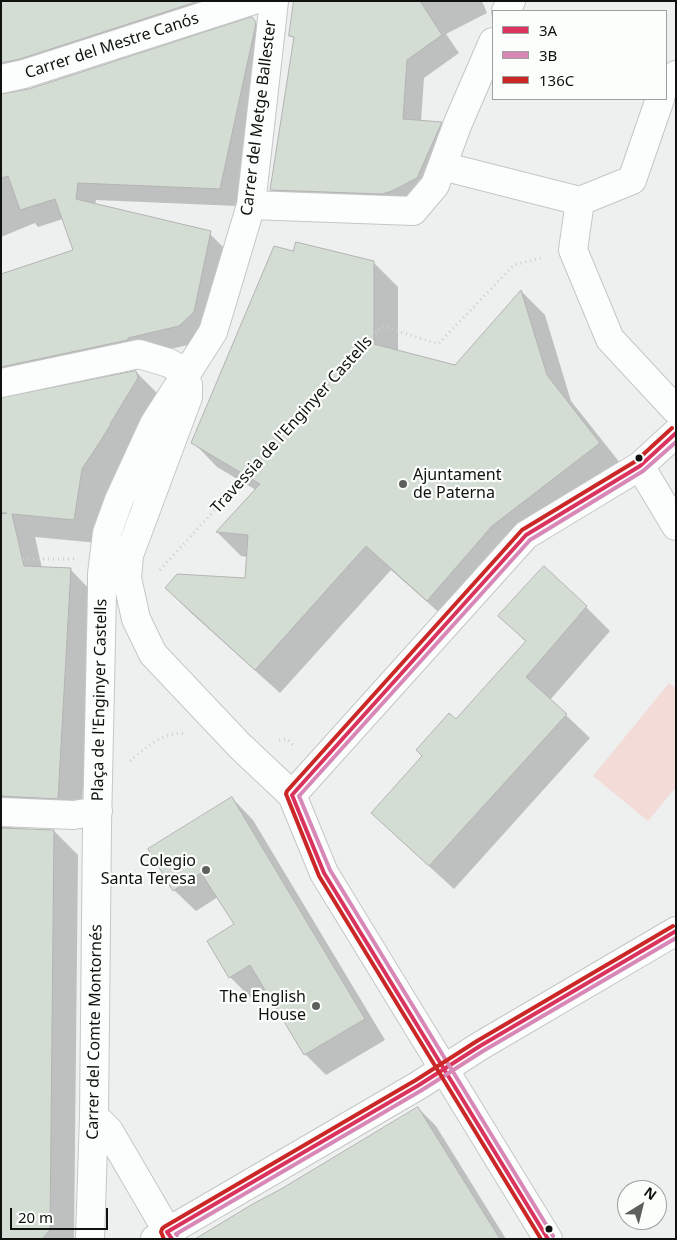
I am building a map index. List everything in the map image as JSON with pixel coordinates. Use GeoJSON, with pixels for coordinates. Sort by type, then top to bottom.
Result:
{"type":"FeatureCollection","features":[{"type":"Feature","properties":{"kind":"street","name":"Carrer del Mestre Canós"},"geometry":{"type":"LineString","coordinates":[[1,79],[24,74],[252,1]]}},
{"type":"Feature","properties":{"kind":"street","name":"Carrer del Metge Ballester"},"geometry":{"type":"LineString","coordinates":[[104,570],[107,534],[119,500],[154,424],[213,332],[251,205],[274,1]]}},
{"type":"Feature","properties":{"kind":"street"},"geometry":{"type":"LineString","coordinates":[[251,205],[413,211],[435,185],[458,123],[492,44]]}},
{"type":"Feature","properties":{"kind":"street"},"geometry":{"type":"LineString","coordinates":[[667,86],[676,75]]}},
{"type":"Feature","properties":{"kind":"street"},"geometry":{"type":"LineString","coordinates":[[442,166],[580,201],[632,180],[660,100]]}},
{"type":"Feature","properties":{"kind":"street"},"geometry":{"type":"LineString","coordinates":[[580,201],[574,250],[610,339],[676,410]]}},
{"type":"Feature","properties":{"kind":"street"},"geometry":{"type":"LineString","coordinates":[[1,383],[139,354],[169,363],[187,374]]}},
{"type":"Feature","properties":{"kind":"street"},"geometry":{"type":"LineString","coordinates":[[548,1239],[324,873],[292,795],[526,535],[640,466],[676,433]]}},
{"type":"Feature","properties":{"kind":"street"},"geometry":{"type":"LineString","coordinates":[[640,466],[676,526]]}},
{"type":"Feature","properties":{"kind":"street","name":"Plaça de l'Enginyer Castells"},"geometry":{"type":"LineString","coordinates":[[104,570],[136,619],[153,654],[240,746],[292,795]]}},
{"type":"Feature","properties":{"kind":"street","name":"Plaça de l'Enginyer Castells"},"geometry":{"type":"LineString","coordinates":[[98,819],[104,570]]}},
{"type":"Feature","properties":{"kind":"street"},"geometry":{"type":"LineString","coordinates":[[1,812],[74,815],[98,819]]}},
{"type":"Feature","properties":{"kind":"street","name":"Carrer del Comte Montornés"},"geometry":{"type":"LineString","coordinates":[[90,1239],[94,1116],[98,819]]}},
{"type":"Feature","properties":{"kind":"street"},"geometry":{"type":"LineString","coordinates":[[94,1116],[109,1130],[165,1237],[676,931]]}},
{"type":"Feature","properties":{"kind":"path","name":"Travessia de l'Enginyer Castells"},"geometry":{"type":"LineString","coordinates":[[155,576],[382,326],[438,344],[514,265],[574,250]]}},
{"type":"Feature","properties":{"kind":"path"},"geometry":{"type":"LineString","coordinates":[[23,559],[104,570]]}},
{"type":"Feature","properties":{"kind":"path"},"geometry":{"type":"LineString","coordinates":[[127,764],[143,749],[162,738],[179,733],[188,735]]}},
{"type":"Feature","properties":{"kind":"shaded area"},"geometry":{"type":"Polygon","coordinates":[[[669,683],[676,688],[676,787],[648,821],[593,776],[669,683]]]}},
{"type":"Feature","properties":{"kind":"building"},"geometry":{"type":"Polygon","coordinates":[[[1,1],[199,1],[20,59],[1,63],[1,1]]]}},
{"type":"Feature","properties":{"kind":"building"},"geometry":{"type":"Polygon","coordinates":[[[294,1],[420,1],[442,35],[407,60],[403,119],[442,122],[417,178],[382,194],[270,190],[294,37],[289,36],[294,1]]]}},
{"type":"Feature","properties":{"kind":"building"},"geometry":{"type":"Polygon","coordinates":[[[252,17],[256,22],[255,28],[220,189],[78,183],[76,199],[211,231],[194,312],[179,326],[128,338],[128,340],[1,367],[1,274],[73,250],[55,199],[20,210],[8,176],[1,178],[1,94],[29,89],[252,17]]]}},
{"type":"Feature","properties":{"kind":"building","name":"Ajuntament de Paterna"},"geometry":{"type":"Polygon","coordinates":[[[296,242],[374,261],[374,344],[455,365],[521,290],[547,375],[600,443],[492,526],[427,601],[366,546],[255,670],[165,588],[177,574],[245,578],[248,535],[216,532],[260,484],[191,443],[274,246],[293,251],[296,242]]]}},
{"type":"Feature","properties":{"kind":"building"},"geometry":{"type":"Polygon","coordinates":[[[136,371],[138,378],[82,469],[74,520],[12,514],[24,566],[71,568],[58,799],[1,796],[1,514],[7,513],[1,513],[1,398],[136,371]]]}},
{"type":"Feature","properties":{"kind":"building"},"geometry":{"type":"Polygon","coordinates":[[[544,566],[587,606],[526,677],[567,714],[429,866],[371,813],[422,756],[416,750],[449,713],[456,719],[526,641],[498,616],[544,566]]]}},
{"type":"Feature","properties":{"kind":"building"},"geometry":{"type":"Polygon","coordinates":[[[232,797],[365,1019],[304,1055],[250,965],[229,978],[207,941],[234,924],[201,873],[173,891],[148,849],[232,797]]]}},
{"type":"Feature","properties":{"kind":"building"},"geometry":{"type":"Polygon","coordinates":[[[1,828],[54,830],[50,1230],[42,1239],[1,1239],[1,828]]]}},
{"type":"Feature","properties":{"kind":"building"},"geometry":{"type":"Polygon","coordinates":[[[418,1107],[500,1239],[195,1239],[281,1189],[418,1107]]]}},
{"type":"Feature","properties":{"kind":"transit line","name":"136C"},"geometry":{"type":"LineString","coordinates":[[541,1239],[319,876],[286,794],[522,530],[636,461],[672,428]]}},
{"type":"Feature","properties":{"kind":"transit line","name":"3A"},"geometry":{"type":"LineString","coordinates":[[548,1239],[324,873],[292,795],[526,535],[640,466],[676,433]]}},
{"type":"Feature","properties":{"kind":"transit line","name":"3B"},"geometry":{"type":"LineString","coordinates":[[553,1236],[330,870],[299,796],[530,540],[643,471],[676,442]]}},
{"type":"Feature","properties":{"kind":"transit line","name":"136C"},"geometry":{"type":"LineString","coordinates":[[164,1239],[161,1232],[164,1227],[416,1080],[477,1041],[673,926]]}},
{"type":"Feature","properties":{"kind":"transit line","name":"3A"},"geometry":{"type":"LineString","coordinates":[[172,1239],[167,1232],[419,1085],[480,1046],[676,931]]}},
{"type":"Feature","properties":{"kind":"transit line","name":"3B"},"geometry":{"type":"LineString","coordinates":[[177,1235],[422,1090],[483,1051],[676,938]]}},
{"type":"Feature","properties":{"kind":"place","name":"Ajuntament de Paterna"},"geometry":{"type":"Point","coordinates":[403,484]}},
{"type":"Feature","properties":{"kind":"place","name":"Colegio Santa Teresa"},"geometry":{"type":"Point","coordinates":[206,870]}},
{"type":"Feature","properties":{"kind":"place","name":"The English House"},"geometry":{"type":"Point","coordinates":[316,1006]}}]}
